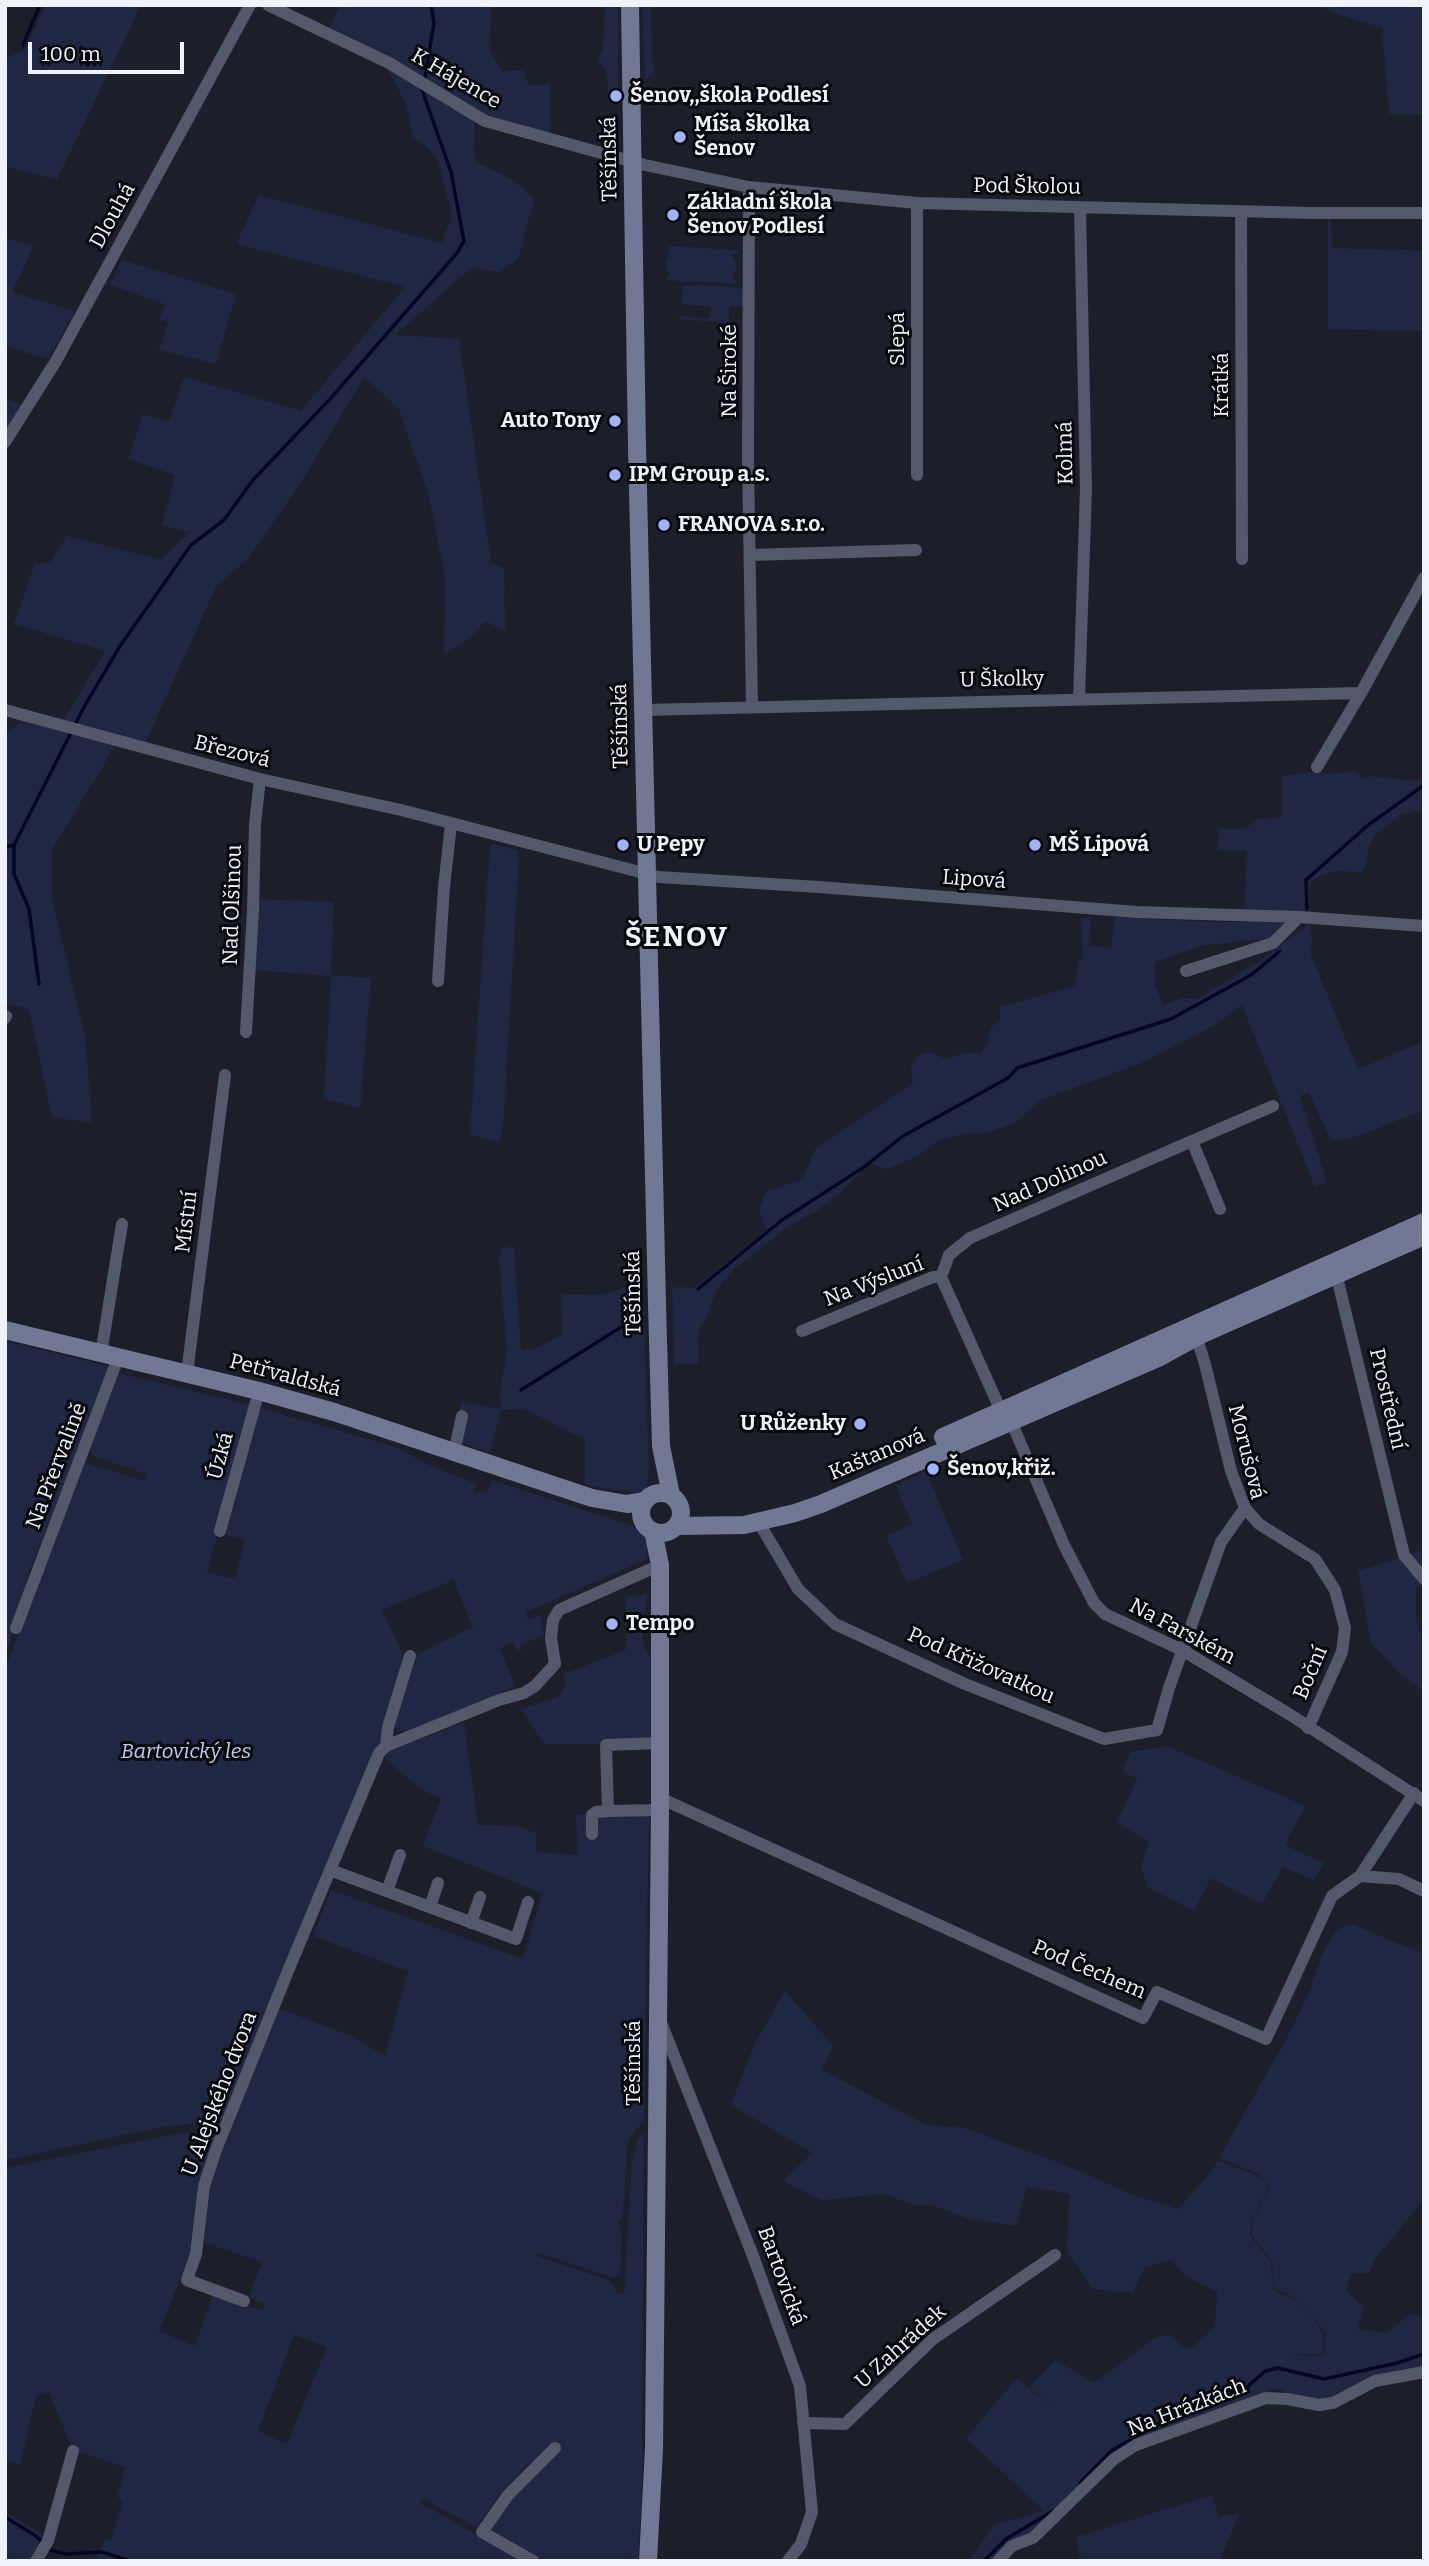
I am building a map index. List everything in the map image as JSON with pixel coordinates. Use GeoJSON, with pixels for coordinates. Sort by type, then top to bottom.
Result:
{"type":"FeatureCollection","features":[{"type":"Feature","properties":{"kind":"main road","name":"Těšínská"},"geometry":{"type":"LineString","coordinates":[[630,5],[663,1499]]}},
{"type":"Feature","properties":{"kind":"main road","name":"Kaštanová"},"geometry":{"type":"LineString","coordinates":[[660,1527],[744,1525],[821,1504],[1006,1416],[1158,1358],[1195,1331],[1335,1268],[1424,1222]]}},
{"type":"Feature","properties":{"kind":"main road","name":"Kaštanová"},"geometry":{"type":"LineString","coordinates":[[1335,1268],[1424,1236]]}},
{"type":"Feature","properties":{"kind":"main road","name":"Petřvaldská"},"geometry":{"type":"LineString","coordinates":[[5,1330],[259,1391],[397,1432],[592,1498],[660,1527]]}},
{"type":"Feature","properties":{"kind":"main road","name":"Petřvaldská"},"geometry":{"type":"LineString","coordinates":[[592,1498],[627,1504],[663,1499]]}},
{"type":"Feature","properties":{"kind":"main road"},"geometry":{"type":"LineString","coordinates":[[663,1499],[714,1526]]}},
{"type":"Feature","properties":{"kind":"main road"},"geometry":{"type":"LineString","coordinates":[[663,1499],[681,1517],[660,1527],[642,1511],[663,1499]]}},
{"type":"Feature","properties":{"kind":"main road","name":"Těšínská"},"geometry":{"type":"LineString","coordinates":[[648,2561],[654,2449],[660,1527]]}},
{"type":"Feature","properties":{"kind":"street","name":"Dlouhá"},"geometry":{"type":"LineString","coordinates":[[5,442],[56,361],[250,5]]}},
{"type":"Feature","properties":{"kind":"street","name":"K Hájence"},"geometry":{"type":"LineString","coordinates":[[268,5],[389,63],[485,121],[634,162]]}},
{"type":"Feature","properties":{"kind":"street","name":"Pod Školou"},"geometry":{"type":"LineString","coordinates":[[634,162],[749,187],[917,203],[1424,213]]}},
{"type":"Feature","properties":{"kind":"street","name":"Na Široké"},"geometry":{"type":"LineString","coordinates":[[749,187],[752,707]]}},
{"type":"Feature","properties":{"kind":"street","name":"Slepá"},"geometry":{"type":"LineString","coordinates":[[917,203],[917,475]]}},
{"type":"Feature","properties":{"kind":"street","name":"Kolmá"},"geometry":{"type":"LineString","coordinates":[[1079,698],[1086,489],[1080,208]]}},
{"type":"Feature","properties":{"kind":"street","name":"Krátká"},"geometry":{"type":"LineString","coordinates":[[1241,211],[1242,559]]}},
{"type":"Feature","properties":{"kind":"street"},"geometry":{"type":"LineString","coordinates":[[750,555],[916,550]]}},
{"type":"Feature","properties":{"kind":"street"},"geometry":{"type":"LineString","coordinates":[[1317,767],[1424,578]]}},
{"type":"Feature","properties":{"kind":"street","name":"U Školky"},"geometry":{"type":"LineString","coordinates":[[644,710],[1361,692]]}},
{"type":"Feature","properties":{"kind":"street","name":"Březová"},"geometry":{"type":"LineString","coordinates":[[5,710],[260,779],[401,810],[648,874]]}},
{"type":"Feature","properties":{"kind":"street","name":"Nad Olšinou"},"geometry":{"type":"LineString","coordinates":[[246,1032],[255,824],[260,779]]}},
{"type":"Feature","properties":{"kind":"street"},"geometry":{"type":"LineString","coordinates":[[438,981],[451,824]]}},
{"type":"Feature","properties":{"kind":"street","name":"Lipová"},"geometry":{"type":"LineString","coordinates":[[648,874],[1150,912],[1299,917],[1424,926]]}},
{"type":"Feature","properties":{"kind":"street"},"geometry":{"type":"LineString","coordinates":[[1186,971],[1273,943],[1299,917]]}},
{"type":"Feature","properties":{"kind":"street","name":"Místní"},"geometry":{"type":"LineString","coordinates":[[187,1373],[225,1075]]}},
{"type":"Feature","properties":{"kind":"street","name":"Nad Dolinou"},"geometry":{"type":"LineString","coordinates":[[941,1277],[949,1255],[970,1238],[1273,1106]]}},
{"type":"Feature","properties":{"kind":"street"},"geometry":{"type":"LineString","coordinates":[[1192,1141],[1220,1209]]}},
{"type":"Feature","properties":{"kind":"street"},"geometry":{"type":"LineString","coordinates":[[110,1356],[122,1224]]}},
{"type":"Feature","properties":{"kind":"street","name":"Prostřední"},"geometry":{"type":"LineString","coordinates":[[1335,1268],[1404,1555],[1424,1579]]}},
{"type":"Feature","properties":{"kind":"street","name":"Na Výsluní"},"geometry":{"type":"LineString","coordinates":[[802,1331],[933,1276],[941,1277],[1006,1416]]}},
{"type":"Feature","properties":{"kind":"street","name":"Morušová"},"geometry":{"type":"LineString","coordinates":[[1182,1650],[1221,1542],[1245,1508],[1231,1471],[1195,1331]]}},
{"type":"Feature","properties":{"kind":"street","name":"Na Přervalině"},"geometry":{"type":"LineString","coordinates":[[16,1628],[110,1356]]}},
{"type":"Feature","properties":{"kind":"street","name":"Úzká"},"geometry":{"type":"LineString","coordinates":[[220,1531],[259,1391]]}},
{"type":"Feature","properties":{"kind":"street"},"geometry":{"type":"LineString","coordinates":[[454,1453],[462,1416]]}},
{"type":"Feature","properties":{"kind":"street","name":"Na Farském"},"geometry":{"type":"LineString","coordinates":[[1006,1416],[1064,1545],[1094,1602],[1105,1615],[1182,1650],[1419,1797]]}},
{"type":"Feature","properties":{"kind":"street","name":"Boční"},"geometry":{"type":"LineString","coordinates":[[1245,1508],[1259,1524],[1315,1559],[1335,1590],[1345,1628],[1342,1651],[1308,1728]]}},
{"type":"Feature","properties":{"kind":"street","name":"Pod Křižovatkou"},"geometry":{"type":"LineString","coordinates":[[758,1521],[798,1589],[835,1623],[965,1684],[1104,1739],[1157,1730],[1182,1650]]}},
{"type":"Feature","properties":{"kind":"street"},"geometry":{"type":"LineString","coordinates":[[386,1746],[536,1686],[555,1664],[551,1638],[553,1620],[559,1611],[660,1565]]}},
{"type":"Feature","properties":{"kind":"street","name":"U Alejského dvora"},"geometry":{"type":"LineString","coordinates":[[244,2301],[187,2280],[196,2254],[204,2186],[216,2150],[372,1767],[386,1746],[388,1727],[410,1656]]}},
{"type":"Feature","properties":{"kind":"street"},"geometry":{"type":"LineString","coordinates":[[608,1811],[606,1745],[660,1743]]}},
{"type":"Feature","properties":{"kind":"street","name":"Pod Čechem"},"geometry":{"type":"LineString","coordinates":[[660,1804],[1143,2018],[1157,1992],[1266,2039],[1332,1896],[1360,1876],[1419,1797]]}},
{"type":"Feature","properties":{"kind":"street"},"geometry":{"type":"LineString","coordinates":[[592,1833],[592,1815],[596,1812],[660,1804]]}},
{"type":"Feature","properties":{"kind":"street"},"geometry":{"type":"LineString","coordinates":[[387,1891],[400,1856]]}},
{"type":"Feature","properties":{"kind":"street"},"geometry":{"type":"LineString","coordinates":[[330,1870],[516,1939],[528,1902]]}},
{"type":"Feature","properties":{"kind":"street"},"geometry":{"type":"LineString","coordinates":[[1360,1876],[1399,1879],[1424,1891]]}},
{"type":"Feature","properties":{"kind":"street"},"geometry":{"type":"LineString","coordinates":[[430,1907],[438,1882]]}},
{"type":"Feature","properties":{"kind":"street"},"geometry":{"type":"LineString","coordinates":[[471,1923],[480,1897]]}},
{"type":"Feature","properties":{"kind":"street","name":"Bartovická"},"geometry":{"type":"LineString","coordinates":[[657,2012],[800,2386],[812,2512],[801,2544],[788,2561]]}},
{"type":"Feature","properties":{"kind":"street","name":"U Zahrádek"},"geometry":{"type":"LineString","coordinates":[[803,2423],[845,2424],[933,2339],[1055,2255]]}},
{"type":"Feature","properties":{"kind":"street","name":"Na Hrázkách"},"geometry":{"type":"LineString","coordinates":[[999,2561],[1012,2546],[1033,2538],[1114,2459],[1136,2445],[1266,2398],[1319,2405],[1333,2403],[1375,2381],[1424,2372]]}},
{"type":"Feature","properties":{"kind":"street"},"geometry":{"type":"LineString","coordinates":[[533,2561],[482,2532],[508,2495],[555,2448]]}},
{"type":"Feature","properties":{"kind":"street"},"geometry":{"type":"LineString","coordinates":[[36,2561],[48,2541],[73,2451]]}},
{"type":"Feature","properties":{"kind":"green space"},"geometry":{"type":"Polygon","coordinates":[[[46,5],[141,5],[57,180],[5,166],[5,60],[25,50],[46,5]]]}},
{"type":"Feature","properties":{"kind":"green space"},"geometry":{"type":"Polygon","coordinates":[[[340,5],[492,5],[489,49],[502,71],[524,70],[528,85],[550,85],[551,134],[489,119],[330,27],[340,5]]]}},
{"type":"Feature","properties":{"kind":"green space"},"geometry":{"type":"Polygon","coordinates":[[[605,5],[618,5],[618,91],[612,91],[612,96],[608,95],[607,73],[598,59],[603,50],[605,5]]]}},
{"type":"Feature","properties":{"kind":"green space"},"geometry":{"type":"Polygon","coordinates":[[[642,5],[651,5],[652,60],[655,71],[645,81],[642,5]]]}},
{"type":"Feature","properties":{"kind":"green space"},"geometry":{"type":"Polygon","coordinates":[[[1321,5],[1424,5],[1424,115],[1389,114],[1382,28],[1331,12],[1321,5]]]}},
{"type":"Feature","properties":{"kind":"green space"},"geometry":{"type":"Polygon","coordinates":[[[386,67],[474,121],[475,161],[516,182],[534,199],[518,259],[499,272],[471,268],[395,335],[459,339],[491,563],[504,568],[505,631],[485,621],[471,637],[444,655],[445,577],[429,496],[399,409],[364,377],[305,476],[249,558],[216,587],[144,746],[63,721],[105,651],[14,624],[35,563],[49,563],[67,536],[161,560],[189,532],[162,525],[175,475],[128,459],[143,414],[169,422],[184,377],[301,411],[405,287],[236,244],[259,195],[442,243],[452,215],[438,160],[426,146],[413,138],[406,103],[386,67]]]}},
{"type":"Feature","properties":{"kind":"green space"},"geometry":{"type":"Polygon","coordinates":[[[1328,216],[1331,216],[1332,248],[1424,251],[1424,331],[1328,329],[1328,216]]]}},
{"type":"Feature","properties":{"kind":"green space"},"geometry":{"type":"Polygon","coordinates":[[[5,238],[34,246],[12,292],[75,311],[48,359],[5,346],[5,238]]]}},
{"type":"Feature","properties":{"kind":"green space"},"geometry":{"type":"Polygon","coordinates":[[[669,246],[738,250],[738,254],[732,254],[737,267],[731,279],[736,280],[736,284],[667,280],[667,276],[670,276],[665,262],[671,251],[669,246]]]}},
{"type":"Feature","properties":{"kind":"green space"},"geometry":{"type":"Polygon","coordinates":[[[122,260],[236,294],[216,364],[159,350],[168,322],[159,320],[165,304],[110,285],[122,260]]]}},
{"type":"Feature","properties":{"kind":"green space"},"geometry":{"type":"Polygon","coordinates":[[[683,286],[746,288],[746,307],[729,306],[729,323],[679,319],[679,316],[710,319],[711,307],[681,304],[683,286]]]}},
{"type":"Feature","properties":{"kind":"green space"},"geometry":{"type":"Polygon","coordinates":[[[5,399],[23,405],[5,434],[5,399]]]}},
{"type":"Feature","properties":{"kind":"green space"},"geometry":{"type":"Polygon","coordinates":[[[24,718],[117,743],[52,850],[52,900],[85,1036],[92,1123],[52,1117],[29,1009],[5,1004],[5,736],[24,718]]]}},
{"type":"Feature","properties":{"kind":"green space"},"geometry":{"type":"Polygon","coordinates":[[[1353,770],[1364,779],[1374,776],[1413,781],[1424,778],[1424,812],[1414,811],[1399,816],[1377,833],[1369,845],[1366,865],[1362,872],[1336,871],[1310,882],[1311,916],[1244,912],[1247,851],[1217,850],[1219,829],[1245,829],[1258,819],[1277,818],[1282,814],[1282,776],[1315,772],[1335,774],[1353,770]]]}},
{"type":"Feature","properties":{"kind":"green space"},"geometry":{"type":"Polygon","coordinates":[[[490,844],[518,850],[519,857],[504,1113],[498,1142],[470,1134],[490,844]]]}},
{"type":"Feature","properties":{"kind":"green space"},"geometry":{"type":"Polygon","coordinates":[[[257,899],[334,902],[331,975],[371,978],[360,1108],[324,1099],[331,976],[253,970],[257,899]]]}},
{"type":"Feature","properties":{"kind":"green space"},"geometry":{"type":"Polygon","coordinates":[[[1115,917],[1208,922],[1289,922],[1277,935],[1268,938],[1200,946],[1155,962],[1155,985],[1163,1005],[1182,998],[1197,999],[1263,959],[1309,925],[1312,935],[1311,955],[1358,1069],[1424,1041],[1424,1110],[1355,1137],[1336,1140],[1327,1132],[1309,1093],[1303,1094],[1300,1097],[1327,1182],[1315,1187],[1242,1005],[1217,1024],[1139,1064],[1041,1100],[1016,1122],[987,1133],[964,1134],[939,1140],[916,1157],[886,1169],[869,1163],[841,1192],[815,1212],[790,1225],[733,1270],[716,1290],[707,1317],[699,1328],[698,1364],[674,1364],[672,1287],[694,1288],[766,1231],[759,1209],[766,1192],[803,1179],[815,1149],[913,1083],[911,1065],[918,1056],[928,1052],[946,1059],[968,1052],[980,1055],[988,1043],[991,1028],[1000,1018],[1000,1007],[1075,986],[1078,961],[1083,959],[1081,918],[1091,918],[1089,946],[1111,948],[1115,917]]]}},
{"type":"Feature","properties":{"kind":"green space"},"geometry":{"type":"Polygon","coordinates":[[[502,1247],[514,1248],[521,1350],[533,1350],[562,1335],[561,1294],[602,1295],[643,1281],[649,1472],[646,1488],[642,1493],[594,1487],[585,1483],[585,1440],[524,1409],[501,1410],[490,1453],[453,1439],[459,1423],[461,1402],[501,1409],[500,1391],[507,1351],[499,1258],[502,1247]]]}},
{"type":"Feature","properties":{"kind":"green space"},"geometry":{"type":"Polygon","coordinates":[[[5,1341],[111,1367],[83,1443],[26,1578],[25,1584],[29,1588],[5,1655],[5,1341]]]}},
{"type":"Feature","properties":{"kind":"green space","name":"Bartovický les"},"geometry":{"type":"Polygon","coordinates":[[[117,1373],[251,1405],[207,1573],[235,1578],[245,1540],[223,1534],[257,1407],[399,1448],[422,1462],[476,1484],[474,1493],[486,1492],[492,1480],[633,1526],[641,1532],[647,1545],[647,1559],[526,1612],[528,1620],[542,1615],[540,1621],[544,1635],[521,1645],[522,1649],[517,1651],[513,1642],[500,1648],[515,1686],[408,1732],[397,1730],[394,1725],[418,1654],[473,1627],[453,1580],[382,1610],[402,1653],[402,1673],[386,1746],[274,2007],[352,2036],[385,2056],[408,1971],[313,1936],[331,1890],[523,1959],[542,1893],[423,1846],[441,1798],[424,1791],[384,1758],[388,1751],[464,1723],[478,1825],[517,1826],[536,1833],[536,1852],[577,1855],[576,1815],[649,1809],[644,2122],[635,2130],[627,2144],[623,2217],[619,2222],[622,2236],[620,2273],[614,2278],[538,2253],[536,2256],[608,2280],[616,2293],[624,2294],[632,2160],[638,2139],[644,2132],[642,2494],[638,2561],[542,2561],[495,2536],[492,2530],[495,2518],[536,2468],[528,2463],[503,2490],[476,2527],[422,2498],[420,2503],[524,2561],[96,2561],[105,2539],[111,2540],[123,2500],[117,2497],[125,2467],[73,2450],[49,2392],[36,2395],[20,2465],[5,2460],[5,2168],[171,2135],[219,2129],[194,2246],[159,2331],[195,2346],[213,2295],[262,2310],[265,2304],[249,2297],[262,2262],[203,2242],[207,2193],[234,2121],[230,2119],[158,2128],[7,2160],[5,2165],[5,1670],[82,1462],[145,1481],[147,1474],[93,1456],[89,1446],[117,1373]],[[294,2335],[258,2431],[287,2444],[327,2347],[294,2335]]]}},
{"type":"Feature","properties":{"kind":"green space"},"geometry":{"type":"Polygon","coordinates":[[[926,1471],[963,1560],[907,1583],[886,1536],[912,1524],[896,1486],[926,1471]]]}},
{"type":"Feature","properties":{"kind":"green space"},"geometry":{"type":"Polygon","coordinates":[[[1424,1550],[1424,1586],[1416,1587],[1416,1622],[1424,1645],[1424,1691],[1401,1675],[1371,1643],[1358,1571],[1424,1550]]]}},
{"type":"Feature","properties":{"kind":"green space"},"geometry":{"type":"Polygon","coordinates":[[[648,1594],[643,1643],[650,1658],[650,1744],[544,1744],[522,1711],[523,1708],[559,1697],[565,1686],[564,1674],[626,1650],[626,1597],[648,1594]]]}},
{"type":"Feature","properties":{"kind":"green space"},"geometry":{"type":"Polygon","coordinates":[[[1167,1746],[1305,1806],[1285,1845],[1324,1863],[1314,1880],[1283,1867],[1262,1904],[1211,1878],[1194,1911],[1147,1887],[1141,1865],[1149,1842],[1117,1822],[1137,1779],[1123,1771],[1130,1752],[1167,1746]]]}},
{"type":"Feature","properties":{"kind":"green space"},"geometry":{"type":"Polygon","coordinates":[[[1349,1925],[1424,1954],[1424,2199],[1376,2258],[1369,2273],[1351,2273],[1346,2290],[1363,2307],[1358,2329],[1387,2333],[1409,2314],[1424,2318],[1424,2369],[1331,2401],[1288,2398],[1283,2389],[1269,2389],[1266,2397],[1136,2443],[1032,2537],[996,2561],[969,2561],[995,2524],[1044,2511],[966,2438],[1017,2378],[1056,2413],[1030,2387],[1055,2360],[1094,2383],[1155,2338],[1169,2334],[1184,2348],[1193,2347],[1215,2326],[1217,2292],[1187,2277],[1171,2260],[1145,2267],[1132,2293],[1093,2289],[1067,2252],[1069,2194],[1027,2187],[1016,2226],[969,2219],[933,2205],[914,2205],[885,2194],[822,2200],[783,2181],[812,2153],[731,2105],[755,2043],[785,1991],[833,2045],[822,2070],[927,2125],[965,2128],[1075,2169],[1133,2195],[1178,2209],[1212,2171],[1218,2160],[1255,2175],[1269,2185],[1251,2222],[1250,2236],[1271,2262],[1271,2273],[1275,2290],[1289,2296],[1314,2317],[1324,2336],[1322,2354],[1284,2355],[1323,2356],[1326,2335],[1315,2317],[1290,2295],[1276,2289],[1272,2274],[1273,2261],[1252,2236],[1252,2223],[1270,2185],[1256,2173],[1219,2158],[1289,2034],[1310,1990],[1321,1956],[1334,1934],[1341,1927],[1349,1925]]]}},
{"type":"Feature","properties":{"kind":"green space"},"geometry":{"type":"Polygon","coordinates":[[[1212,2495],[1219,2516],[1239,2514],[1220,2561],[1079,2561],[1076,2537],[1212,2495]]]}},
{"type":"Feature","properties":{"kind":"green space"},"geometry":{"type":"Polygon","coordinates":[[[5,2512],[46,2539],[31,2561],[5,2561],[5,2512]]]}},
{"type":"Feature","properties":{"kind":"waterway"},"geometry":{"type":"LineString","coordinates":[[23,45],[40,5]]}},
{"type":"Feature","properties":{"kind":"waterway"},"geometry":{"type":"LineString","coordinates":[[425,78],[434,23],[431,5]]}},
{"type":"Feature","properties":{"kind":"waterway"},"geometry":{"type":"LineString","coordinates":[[5,847],[14,845],[84,707],[120,646],[191,545],[224,520],[253,480],[330,399],[457,253],[464,241],[451,172],[421,87]]}},
{"type":"Feature","properties":{"kind":"waterway"},"geometry":{"type":"LineString","coordinates":[[1307,909],[1306,880],[1367,826],[1424,785]]}},
{"type":"Feature","properties":{"kind":"waterway"},"geometry":{"type":"LineString","coordinates":[[14,846],[14,874],[29,909],[39,984]]}},
{"type":"Feature","properties":{"kind":"waterway"},"geometry":{"type":"LineString","coordinates":[[698,1289],[782,1220],[864,1167],[903,1136],[1008,1078],[1017,1068],[1171,1019],[1251,975],[1280,951]]}},
{"type":"Feature","properties":{"kind":"waterway"},"geometry":{"type":"LineString","coordinates":[[521,1390],[626,1324]]}},
{"type":"Feature","properties":{"kind":"waterway"},"geometry":{"type":"LineString","coordinates":[[1080,2483],[1111,2451],[1152,2427],[1244,2390],[1265,2371],[1278,2368],[1324,2379],[1397,2363],[1424,2354]]}},
{"type":"Feature","properties":{"kind":"waterway"},"geometry":{"type":"LineString","coordinates":[[984,2561],[1006,2539],[1053,2511]]}},
{"type":"Feature","properties":{"kind":"waterway"},"geometry":{"type":"LineString","coordinates":[[5,2517],[43,2543]]}},
{"type":"Feature","properties":{"kind":"waterway"},"geometry":{"type":"LineString","coordinates":[[50,2550],[66,2554],[102,2552],[130,2561]]}},
{"type":"Feature","properties":{"kind":"place","name":"Šenov,,škola Podlesí"},"geometry":{"type":"Point","coordinates":[616,96]}},
{"type":"Feature","properties":{"kind":"place","name":"Míša školka Šenov"},"geometry":{"type":"Point","coordinates":[680,137]}},
{"type":"Feature","properties":{"kind":"place","name":"Základní škola Šenov Podlesí"},"geometry":{"type":"Point","coordinates":[673,215]}},
{"type":"Feature","properties":{"kind":"place","name":"Auto Tony"},"geometry":{"type":"Point","coordinates":[615,421]}},
{"type":"Feature","properties":{"kind":"place","name":"IPM Group a.s."},"geometry":{"type":"Point","coordinates":[615,475]}},
{"type":"Feature","properties":{"kind":"place","name":"FRANOVA s.r.o."},"geometry":{"type":"Point","coordinates":[664,525]}},
{"type":"Feature","properties":{"kind":"place","name":"U Pepy"},"geometry":{"type":"Point","coordinates":[623,845]}},
{"type":"Feature","properties":{"kind":"place","name":"MŠ Lipová"},"geometry":{"type":"Point","coordinates":[1035,845]}},
{"type":"Feature","properties":{"kind":"place","name":"U Růženky"},"geometry":{"type":"Point","coordinates":[860,1424]}},
{"type":"Feature","properties":{"kind":"place","name":"Šenov,křiž."},"geometry":{"type":"Point","coordinates":[933,1469]}},
{"type":"Feature","properties":{"kind":"place","name":"Tempo"},"geometry":{"type":"Point","coordinates":[612,1624]}},
{"type":"Feature","properties":{"kind":"district","name":"ŠENOV"},"geometry":{"type":"Point","coordinates":[677,938]}}]}
